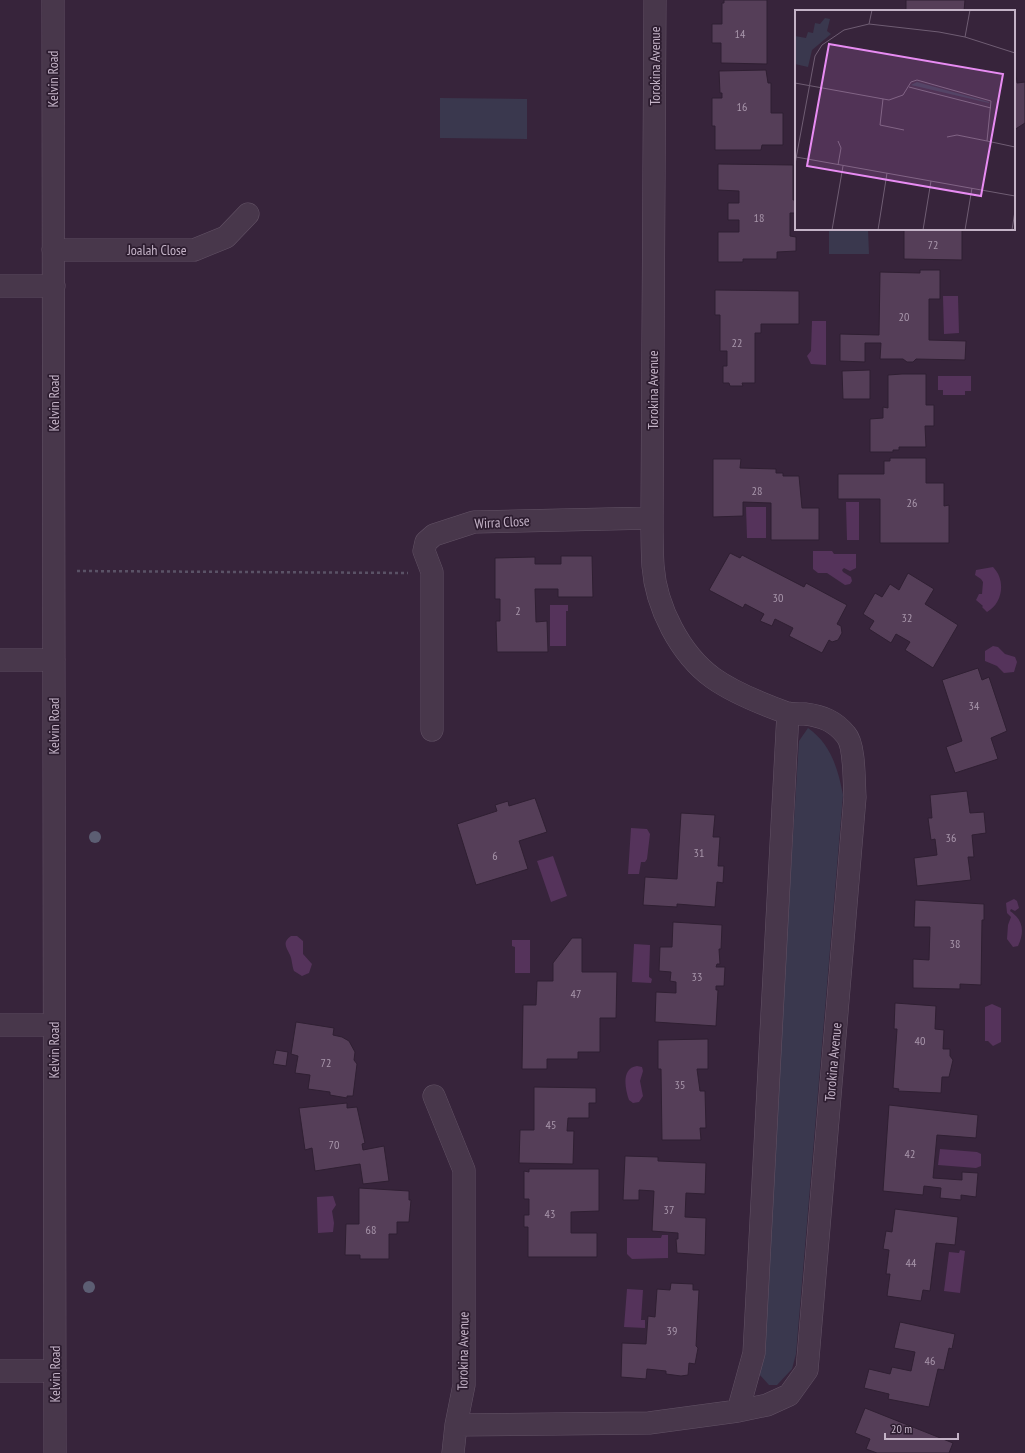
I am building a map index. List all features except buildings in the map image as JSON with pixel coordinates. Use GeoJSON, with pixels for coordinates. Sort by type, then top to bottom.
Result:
{"type":"FeatureCollection","features":[{"type":"Feature","properties":{"kind":"street","name":"Kelvin Road"},"geometry":{"type":"LineString","coordinates":[[53,0],[55,1453]]}},
{"type":"Feature","properties":{"kind":"street","name":"Torokina Avenue"},"geometry":{"type":"LineString","coordinates":[[434,1096],[464,1170],[464,1385],[456,1425],[649,1423],[767,1406],[789,1395],[808,1370],[855,797],[854,765],[848,736],[832,720],[814,715],[788,713],[732,690],[712,677],[690,656],[675,633],[660,600],[653,567],[652,518],[655,0]]}},
{"type":"Feature","properties":{"kind":"street","name":"Joalah Close"},"geometry":{"type":"LineString","coordinates":[[53,250],[194,250],[226,237],[248,214]]}},
{"type":"Feature","properties":{"kind":"street"},"geometry":{"type":"LineString","coordinates":[[0,286],[54,286]]}},
{"type":"Feature","properties":{"kind":"street","name":"Wirra Close"},"geometry":{"type":"LineString","coordinates":[[432,730],[432,572],[424,551],[426,542],[434,535],[474,522],[652,518]]}},
{"type":"Feature","properties":{"kind":"street"},"geometry":{"type":"LineString","coordinates":[[0,660],[54,660]]}},
{"type":"Feature","properties":{"kind":"street"},"geometry":{"type":"LineString","coordinates":[[738,1411],[754,1352],[788,713]]}},
{"type":"Feature","properties":{"kind":"street"},"geometry":{"type":"LineString","coordinates":[[0,1025],[54,1025]]}},
{"type":"Feature","properties":{"kind":"street"},"geometry":{"type":"LineString","coordinates":[[0,1371],[55,1371]]}},
{"type":"Feature","properties":{"kind":"street"},"geometry":{"type":"LineString","coordinates":[[453,1453],[456,1425]]}},
{"type":"Feature","properties":{"kind":"path"},"geometry":{"type":"LineString","coordinates":[[54,570],[432,572]]}},
{"type":"Feature","properties":{"kind":"shaded area"},"geometry":{"type":"Polygon","coordinates":[[[440,98],[527,99],[527,139],[440,138],[440,98]]]}},
{"type":"Feature","properties":{"kind":"shaded area"},"geometry":{"type":"Polygon","coordinates":[[[829,230],[868,230],[869,254],[829,254],[829,230]]]}},
{"type":"Feature","properties":{"kind":"shaded area"},"geometry":{"type":"Polygon","coordinates":[[[943,296],[958,296],[959,333],[944,334],[943,296]]]}},
{"type":"Feature","properties":{"kind":"shaded area"},"geometry":{"type":"Polygon","coordinates":[[[812,321],[826,321],[826,365],[811,364],[807,356],[811,351],[812,321]]]}},
{"type":"Feature","properties":{"kind":"shaded area"},"geometry":{"type":"Polygon","coordinates":[[[938,376],[971,376],[971,391],[965,391],[965,395],[943,395],[943,390],[938,390],[938,376]]]}},
{"type":"Feature","properties":{"kind":"shaded area"},"geometry":{"type":"Polygon","coordinates":[[[846,502],[859,502],[859,540],[847,540],[846,502]]]}},
{"type":"Feature","properties":{"kind":"shaded area"},"geometry":{"type":"Polygon","coordinates":[[[746,507],[766,507],[766,538],[747,538],[746,507]]]}},
{"type":"Feature","properties":{"kind":"shaded area"},"geometry":{"type":"Polygon","coordinates":[[[813,551],[832,551],[834,554],[856,554],[856,568],[850,571],[844,568],[842,570],[851,577],[852,581],[850,584],[845,585],[827,573],[818,573],[813,569],[813,551]]]}},
{"type":"Feature","properties":{"kind":"shaded area"},"geometry":{"type":"Polygon","coordinates":[[[993,567],[1000,578],[1001,591],[997,603],[987,612],[976,600],[979,594],[982,594],[983,582],[975,575],[976,570],[993,567]]]}},
{"type":"Feature","properties":{"kind":"shaded area"},"geometry":{"type":"Polygon","coordinates":[[[550,605],[568,605],[568,611],[566,611],[566,646],[550,646],[550,605]]]}},
{"type":"Feature","properties":{"kind":"shaded area"},"geometry":{"type":"Polygon","coordinates":[[[993,646],[998,647],[1005,654],[1015,657],[1017,662],[1014,672],[1004,673],[997,666],[985,661],[985,651],[993,646]]]}},
{"type":"Feature","properties":{"kind":"shaded area"},"geometry":{"type":"Polygon","coordinates":[[[808,728],[816,734],[828,749],[839,776],[843,795],[796,1354],[792,1369],[777,1385],[769,1385],[759,1374],[799,741],[808,728]]]}},
{"type":"Feature","properties":{"kind":"shaded area"},"geometry":{"type":"Polygon","coordinates":[[[631,828],[647,829],[650,834],[647,859],[645,862],[641,862],[639,874],[628,874],[631,828]]]}},
{"type":"Feature","properties":{"kind":"shaded area"},"geometry":{"type":"Polygon","coordinates":[[[553,856],[567,896],[551,902],[537,861],[553,856]]]}},
{"type":"Feature","properties":{"kind":"shaded area"},"geometry":{"type":"Polygon","coordinates":[[[1014,899],[1017,901],[1019,908],[1015,911],[1011,909],[1010,911],[1018,918],[1022,926],[1022,935],[1018,946],[1013,947],[1007,939],[1008,925],[1011,917],[1007,913],[1006,903],[1014,899]]]}},
{"type":"Feature","properties":{"kind":"shaded area"},"geometry":{"type":"Polygon","coordinates":[[[291,936],[297,936],[303,941],[303,954],[312,964],[309,973],[302,976],[294,971],[291,957],[286,947],[286,940],[291,936]]]}},
{"type":"Feature","properties":{"kind":"shaded area"},"geometry":{"type":"Polygon","coordinates":[[[512,940],[530,940],[530,973],[515,973],[515,947],[512,946],[512,940]]]}},
{"type":"Feature","properties":{"kind":"shaded area"},"geometry":{"type":"Polygon","coordinates":[[[634,944],[650,945],[649,977],[652,979],[651,983],[632,982],[634,944]]]}},
{"type":"Feature","properties":{"kind":"shaded area"},"geometry":{"type":"Polygon","coordinates":[[[992,1004],[1001,1008],[1001,1042],[993,1046],[988,1041],[985,1041],[985,1007],[992,1004]]]}},
{"type":"Feature","properties":{"kind":"shaded area"},"geometry":{"type":"Polygon","coordinates":[[[637,1066],[642,1067],[643,1071],[640,1081],[643,1096],[639,1102],[633,1103],[629,1100],[626,1075],[628,1071],[637,1066]]]}},
{"type":"Feature","properties":{"kind":"shaded area"},"geometry":{"type":"Polygon","coordinates":[[[940,1149],[977,1152],[981,1154],[981,1166],[976,1168],[938,1165],[940,1149]]]}},
{"type":"Feature","properties":{"kind":"shaded area"},"geometry":{"type":"Polygon","coordinates":[[[333,1196],[336,1205],[332,1211],[334,1223],[333,1232],[318,1233],[317,1197],[333,1196]]]}},
{"type":"Feature","properties":{"kind":"shaded area"},"geometry":{"type":"Polygon","coordinates":[[[662,1235],[668,1235],[668,1258],[632,1259],[627,1254],[627,1238],[661,1238],[662,1235]]]}},
{"type":"Feature","properties":{"kind":"shaded area"},"geometry":{"type":"Polygon","coordinates":[[[960,1250],[965,1251],[960,1293],[944,1291],[949,1252],[959,1253],[960,1250]]]}},
{"type":"Feature","properties":{"kind":"shaded area"},"geometry":{"type":"Polygon","coordinates":[[[627,1289],[643,1290],[641,1320],[645,1320],[645,1328],[624,1327],[627,1289]]]}}]}
